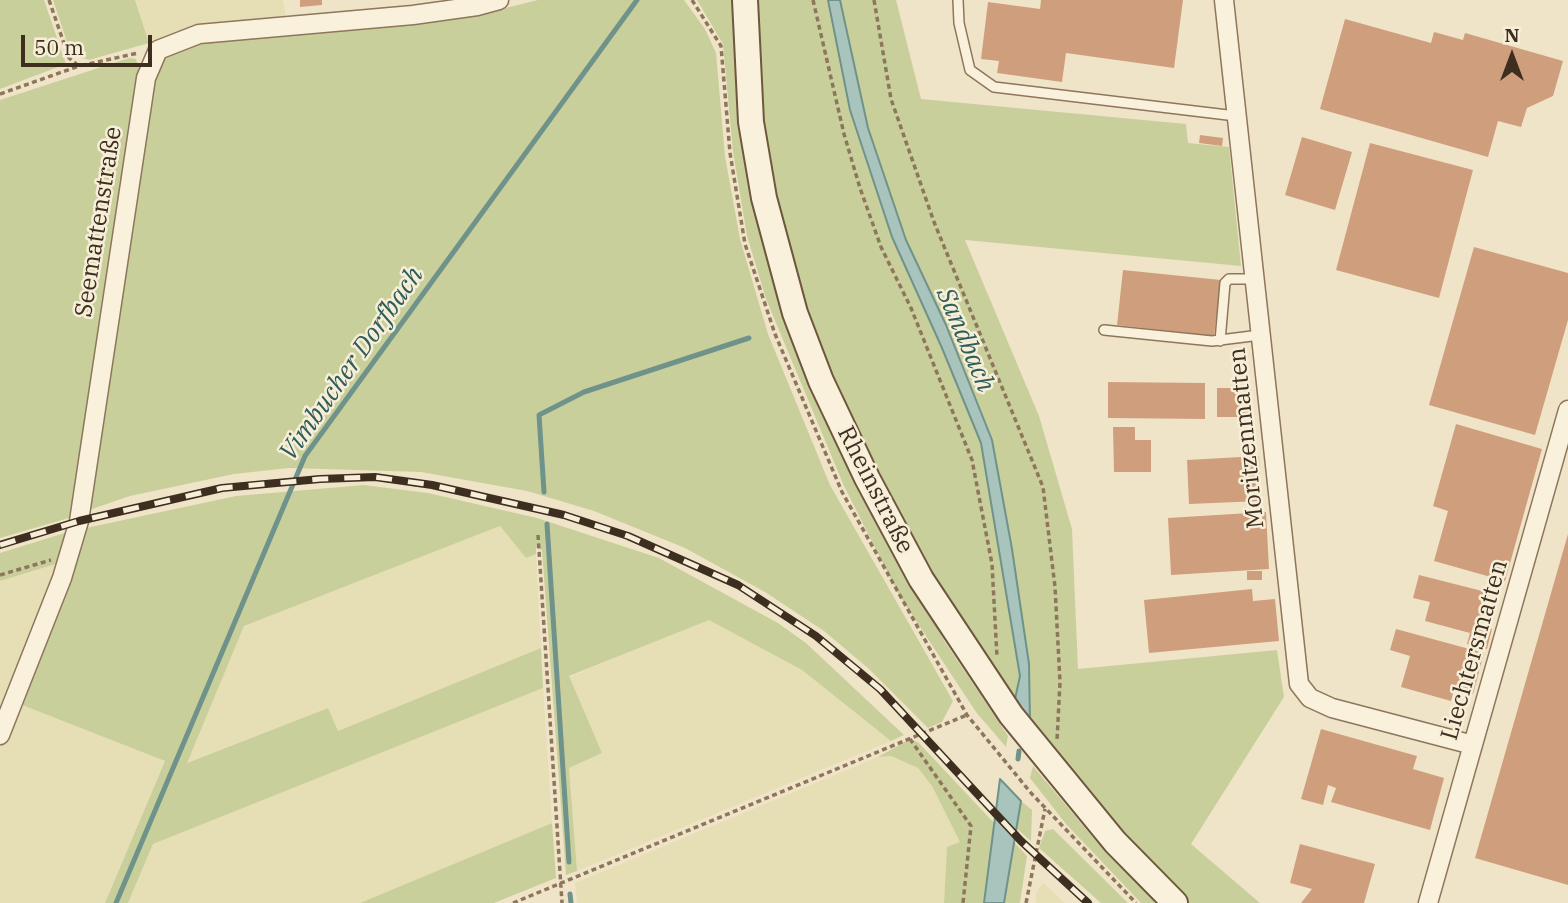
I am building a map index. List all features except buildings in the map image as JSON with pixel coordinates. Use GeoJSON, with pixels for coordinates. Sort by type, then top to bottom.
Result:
{"type":"FeatureCollection","features":[{"type":"Feature","properties":{"kind":"street"},"geometry":{"type":"LineString","coordinates":[[158,50],[199,34],[499,0]]}},
{"type":"Feature","properties":{"kind":"street","name":"Rheinstraße"},"geometry":{"type":"LineString","coordinates":[[745,0],[749,100],[760,173],[796,313],[821,381],[867,478],[921,579],[986,681],[1046,761],[1115,842],[1175,903]]}},
{"type":"Feature","properties":{"kind":"street","name":"Moritzenmatten"},"geometry":{"type":"LineString","coordinates":[[1224,0],[1299,684],[1310,698],[1332,708],[1473,745]]}},
{"type":"Feature","properties":{"kind":"street","name":"Seemattenstraße"},"geometry":{"type":"LineString","coordinates":[[0,735],[70,554],[79,521],[146,78],[158,50]]}},
{"type":"Feature","properties":{"kind":"street","name":"Liechtersmatten"},"geometry":{"type":"LineString","coordinates":[[1427,903],[1568,410]]}},
{"type":"Feature","properties":{"kind":"lane"},"geometry":{"type":"LineString","coordinates":[[958,0],[959,23],[970,70],[995,87],[1236,116]]}},
{"type":"Feature","properties":{"kind":"lane"},"geometry":{"type":"LineString","coordinates":[[1220,341],[1225,283],[1229,279],[1254,279]]}},
{"type":"Feature","properties":{"kind":"lane"},"geometry":{"type":"LineString","coordinates":[[1104,330],[1220,341],[1260,335]]}},
{"type":"Feature","properties":{"kind":"path"},"geometry":{"type":"LineString","coordinates":[[49,0],[69,58],[79,66]]}},
{"type":"Feature","properties":{"kind":"path"},"geometry":{"type":"LineString","coordinates":[[813,0],[844,134],[860,188],[881,247],[911,308],[972,460],[992,564],[998,645],[996,667],[986,681]]}},
{"type":"Feature","properties":{"kind":"path"},"geometry":{"type":"LineString","coordinates":[[874,0],[891,99],[934,222],[1043,487],[1055,587],[1060,682],[1060,724],[1046,761]]}},
{"type":"Feature","properties":{"kind":"path"},"geometry":{"type":"LineString","coordinates":[[0,94],[79,66],[158,50]]}},
{"type":"Feature","properties":{"kind":"path"},"geometry":{"type":"LineString","coordinates":[[538,535],[562,903]]}},
{"type":"Feature","properties":{"kind":"path"},"geometry":{"type":"LineString","coordinates":[[0,575],[70,554]]}},
{"type":"Feature","properties":{"kind":"path"},"geometry":{"type":"LineString","coordinates":[[513,903],[967,715]]}},
{"type":"Feature","properties":{"kind":"path"},"geometry":{"type":"LineString","coordinates":[[910,740],[971,826],[963,903]]}},
{"type":"Feature","properties":{"kind":"path"},"geometry":{"type":"LineString","coordinates":[[1002,760],[1136,903]]}},
{"type":"Feature","properties":{"kind":"path"},"geometry":{"type":"LineString","coordinates":[[1026,903],[1045,808]]}},
{"type":"Feature","properties":{"kind":"shaded area"},"geometry":{"type":"Polygon","coordinates":[[[135,0],[283,0],[286,17],[182,30],[149,43],[135,0]]]}},
{"type":"Feature","properties":{"kind":"shaded area"},"geometry":{"type":"Polygon","coordinates":[[[500,526],[526,558],[536,554],[541,648],[338,731],[328,708],[186,763],[244,626],[500,526]]]}},
{"type":"Feature","properties":{"kind":"shaded area"},"geometry":{"type":"Polygon","coordinates":[[[59,563],[0,718],[0,581],[59,563]]]}},
{"type":"Feature","properties":{"kind":"shaded area"},"geometry":{"type":"Polygon","coordinates":[[[709,619],[802,670],[891,741],[577,871],[569,768],[602,753],[569,677],[709,619]]]}},
{"type":"Feature","properties":{"kind":"shaded area"},"geometry":{"type":"Polygon","coordinates":[[[543,688],[552,823],[360,903],[128,903],[153,844],[543,688]]]}},
{"type":"Feature","properties":{"kind":"shaded area"},"geometry":{"type":"Polygon","coordinates":[[[17,703],[165,761],[105,903],[0,903],[0,746],[17,703]]]}},
{"type":"Feature","properties":{"kind":"shaded area"},"geometry":{"type":"Polygon","coordinates":[[[891,756],[918,768],[932,786],[961,843],[947,847],[944,903],[577,903],[575,883],[878,757],[891,756]]]}},
{"type":"Feature","properties":{"kind":"shaded area"},"geometry":{"type":"Polygon","coordinates":[[[1043,883],[1065,903],[1036,903],[1036,893],[1043,883]]]}},
{"type":"Feature","properties":{"kind":"green space"},"geometry":{"type":"Polygon","coordinates":[[[0,0],[44,0],[66,64],[0,89],[0,0]]]}},
{"type":"Feature","properties":{"kind":"green space"},"geometry":{"type":"Polygon","coordinates":[[[53,0],[135,0],[149,43],[89,60],[76,56],[68,45],[53,0]]]}},
{"type":"Feature","properties":{"kind":"green space"},"geometry":{"type":"Polygon","coordinates":[[[538,0],[684,0],[705,29],[716,53],[725,156],[740,239],[768,334],[830,485],[953,701],[942,722],[928,728],[869,669],[824,631],[765,592],[685,548],[594,511],[527,491],[421,472],[289,468],[234,474],[130,496],[89,510],[155,66],[168,51],[186,43],[485,13],[538,0]]]}},
{"type":"Feature","properties":{"kind":"green space"},"geometry":{"type":"Polygon","coordinates":[[[697,0],[733,0],[734,57],[743,136],[760,236],[798,353],[836,443],[945,642],[1008,736],[1006,747],[976,712],[899,595],[844,486],[766,299],[747,236],[733,152],[723,44],[697,0]]]}},
{"type":"Feature","properties":{"kind":"green space"},"geometry":{"type":"Polygon","coordinates":[[[756,0],[828,0],[850,110],[892,237],[981,443],[1020,677],[1015,699],[955,618],[848,419],[800,300],[764,146],[756,0]]]}},
{"type":"Feature","properties":{"kind":"green space"},"geometry":{"type":"Polygon","coordinates":[[[840,0],[896,0],[921,99],[1186,124],[1188,143],[1229,147],[1241,266],[965,240],[1039,416],[1072,529],[1078,669],[1277,650],[1284,697],[1191,844],[1260,903],[1189,903],[1149,865],[1030,722],[1029,664],[992,440],[946,325],[906,240],[868,128],[840,0]]]}},
{"type":"Feature","properties":{"kind":"green space"},"geometry":{"type":"Polygon","coordinates":[[[129,58],[136,59],[140,72],[69,518],[0,538],[0,100],[129,58]]]}},
{"type":"Feature","properties":{"kind":"green space"},"geometry":{"type":"Polygon","coordinates":[[[364,485],[428,493],[537,518],[659,558],[778,623],[806,643],[904,735],[891,741],[802,670],[709,620],[569,676],[602,753],[569,768],[577,871],[566,875],[542,550],[536,548],[536,554],[526,558],[500,526],[244,626],[187,763],[328,708],[338,731],[541,648],[543,688],[153,844],[128,903],[105,903],[165,761],[17,703],[86,528],[236,496],[364,485]]]}},
{"type":"Feature","properties":{"kind":"green space"},"geometry":{"type":"Polygon","coordinates":[[[68,532],[59,563],[0,581],[0,553],[68,532]]]}},
{"type":"Feature","properties":{"kind":"green space"},"geometry":{"type":"Polygon","coordinates":[[[910,739],[918,742],[995,824],[984,903],[944,903],[947,847],[960,842],[932,786],[918,768],[891,756],[878,757],[910,739]]]}},
{"type":"Feature","properties":{"kind":"green space"},"geometry":{"type":"Polygon","coordinates":[[[1033,766],[1097,842],[1157,903],[1141,903],[1066,824],[1030,778],[1033,766]]]}},
{"type":"Feature","properties":{"kind":"green space"},"geometry":{"type":"Polygon","coordinates":[[[1021,801],[1032,810],[1031,841],[1016,828],[1021,801]]]}},
{"type":"Feature","properties":{"kind":"green space"},"geometry":{"type":"Polygon","coordinates":[[[552,823],[556,878],[494,903],[360,903],[552,823]]]}},
{"type":"Feature","properties":{"kind":"green space"},"geometry":{"type":"Polygon","coordinates":[[[1053,829],[1128,903],[1101,903],[1039,848],[1045,831],[1053,829]]]}},
{"type":"Feature","properties":{"kind":"green space"},"geometry":{"type":"Polygon","coordinates":[[[1013,841],[1027,856],[1020,903],[1004,903],[1013,841]]]}},
{"type":"Feature","properties":{"kind":"water"},"geometry":{"type":"Polygon","coordinates":[[[828,0],[840,0],[868,128],[906,240],[946,325],[992,440],[1029,664],[1030,722],[1015,699],[1020,676],[981,443],[892,237],[850,110],[828,0]]]}},
{"type":"Feature","properties":{"kind":"water"},"geometry":{"type":"Polygon","coordinates":[[[1000,779],[1021,801],[1004,903],[984,903],[1000,779]]]}},
{"type":"Feature","properties":{"kind":"waterway","name":"Vimbucher Dorfbach"},"geometry":{"type":"LineString","coordinates":[[116,903],[305,456],[637,0]]}},
{"type":"Feature","properties":{"kind":"waterway"},"geometry":{"type":"LineString","coordinates":[[544,492],[539,415],[584,392],[749,338]]}},
{"type":"Feature","properties":{"kind":"waterway"},"geometry":{"type":"LineString","coordinates":[[547,524],[569,862]]}},
{"type":"Feature","properties":{"kind":"waterway","name":"Sandbach"},"geometry":{"type":"LineString","coordinates":[[1018,759],[1019,751]]}},
{"type":"Feature","properties":{"kind":"waterway"},"geometry":{"type":"LineString","coordinates":[[570,894],[571,903]]}},
{"type":"Feature","properties":{"kind":"railway"},"geometry":{"type":"LineString","coordinates":[[0,545],[79,521],[222,488],[375,477],[432,485],[564,515],[628,536],[738,585],[816,636],[880,689],[1021,841],[1088,903]]}}]}
